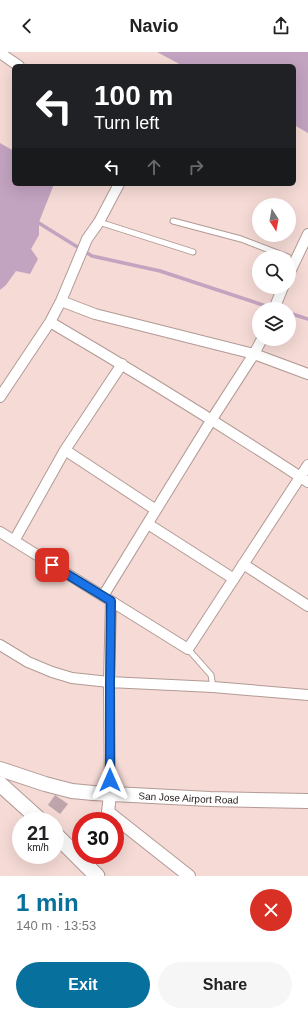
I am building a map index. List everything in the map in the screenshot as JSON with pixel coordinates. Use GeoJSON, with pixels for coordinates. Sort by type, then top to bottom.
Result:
{"type":"FeatureCollection","features":[{"type":"Feature","properties":{"kind":"main road","name":"San Jose Airport Road"},"geometry":{"type":"LineString","coordinates":[[0,769],[72,791],[210,799],[308,801]]}},
{"type":"Feature","properties":{"kind":"main road"},"geometry":{"type":"LineString","coordinates":[[0,784],[31,812]]}},
{"type":"Feature","properties":{"kind":"main road"},"geometry":{"type":"LineString","coordinates":[[64,843],[97,876]]}},
{"type":"Feature","properties":{"kind":"street"},"geometry":{"type":"LineString","coordinates":[[0,53],[16,64]]}},
{"type":"Feature","properties":{"kind":"street"},"geometry":{"type":"LineString","coordinates":[[0,397],[50,322],[61,301],[87,239],[100,222],[118,186]]}},
{"type":"Feature","properties":{"kind":"street"},"geometry":{"type":"LineString","coordinates":[[296,251],[308,234]]}},
{"type":"Feature","properties":{"kind":"street"},"geometry":{"type":"LineString","coordinates":[[61,301],[95,314],[254,354],[308,374]]}},
{"type":"Feature","properties":{"kind":"street"},"geometry":{"type":"LineString","coordinates":[[50,322],[212,419],[304,479]]}},
{"type":"Feature","properties":{"kind":"street"},"geometry":{"type":"LineString","coordinates":[[188,876],[108,812],[110,794],[110,682],[107,599],[156,510],[258,346]]}},
{"type":"Feature","properties":{"kind":"street"},"geometry":{"type":"LineString","coordinates":[[14,541],[65,450],[122,364]]}},
{"type":"Feature","properties":{"kind":"street"},"geometry":{"type":"LineString","coordinates":[[65,450],[156,510]]}},
{"type":"Feature","properties":{"kind":"street"},"geometry":{"type":"LineString","coordinates":[[0,532],[188,649],[243,564],[304,479],[308,465]]}},
{"type":"Feature","properties":{"kind":"street"},"geometry":{"type":"LineString","coordinates":[[148,524],[234,579]]}},
{"type":"Feature","properties":{"kind":"street"},"geometry":{"type":"LineString","coordinates":[[243,564],[308,606]]}},
{"type":"Feature","properties":{"kind":"street"},"geometry":{"type":"LineString","coordinates":[[0,645],[28,662],[72,678],[110,682],[213,687],[308,695]]}},
{"type":"Feature","properties":{"kind":"lane"},"geometry":{"type":"LineString","coordinates":[[173,221],[241,239],[270,250]]}},
{"type":"Feature","properties":{"kind":"lane"},"geometry":{"type":"LineString","coordinates":[[100,222],[193,252]]}},
{"type":"Feature","properties":{"kind":"lane"},"geometry":{"type":"LineString","coordinates":[[188,649],[211,675],[213,687]]}},
{"type":"Feature","properties":{"kind":"shaded area"},"geometry":{"type":"Polygon","coordinates":[[[157,52],[308,52],[308,133],[296,126],[296,64],[179,64],[157,52]]]}},
{"type":"Feature","properties":{"kind":"shaded area"},"geometry":{"type":"Polygon","coordinates":[[[0,143],[12,150],[12,186],[53,186],[39,222],[39,235],[31,249],[38,259],[30,274],[16,271],[6,285],[0,290],[0,143]]]}},
{"type":"Feature","properties":{"kind":"building"},"geometry":{"type":"Polygon","coordinates":[[[55,795],[68,804],[62,812],[57,812],[48,805],[55,795]]]}},
{"type":"Feature","properties":{"kind":"waterway"},"geometry":{"type":"LineString","coordinates":[[34,220],[92,256],[160,271],[254,302]]}},
{"type":"Feature","properties":{"kind":"waterway"},"geometry":{"type":"LineString","coordinates":[[296,315],[308,319]]}},
{"type":"Feature","properties":{"kind":"route"},"geometry":{"type":"LineString","coordinates":[[52,565],[111,601],[110,780]]}}]}
